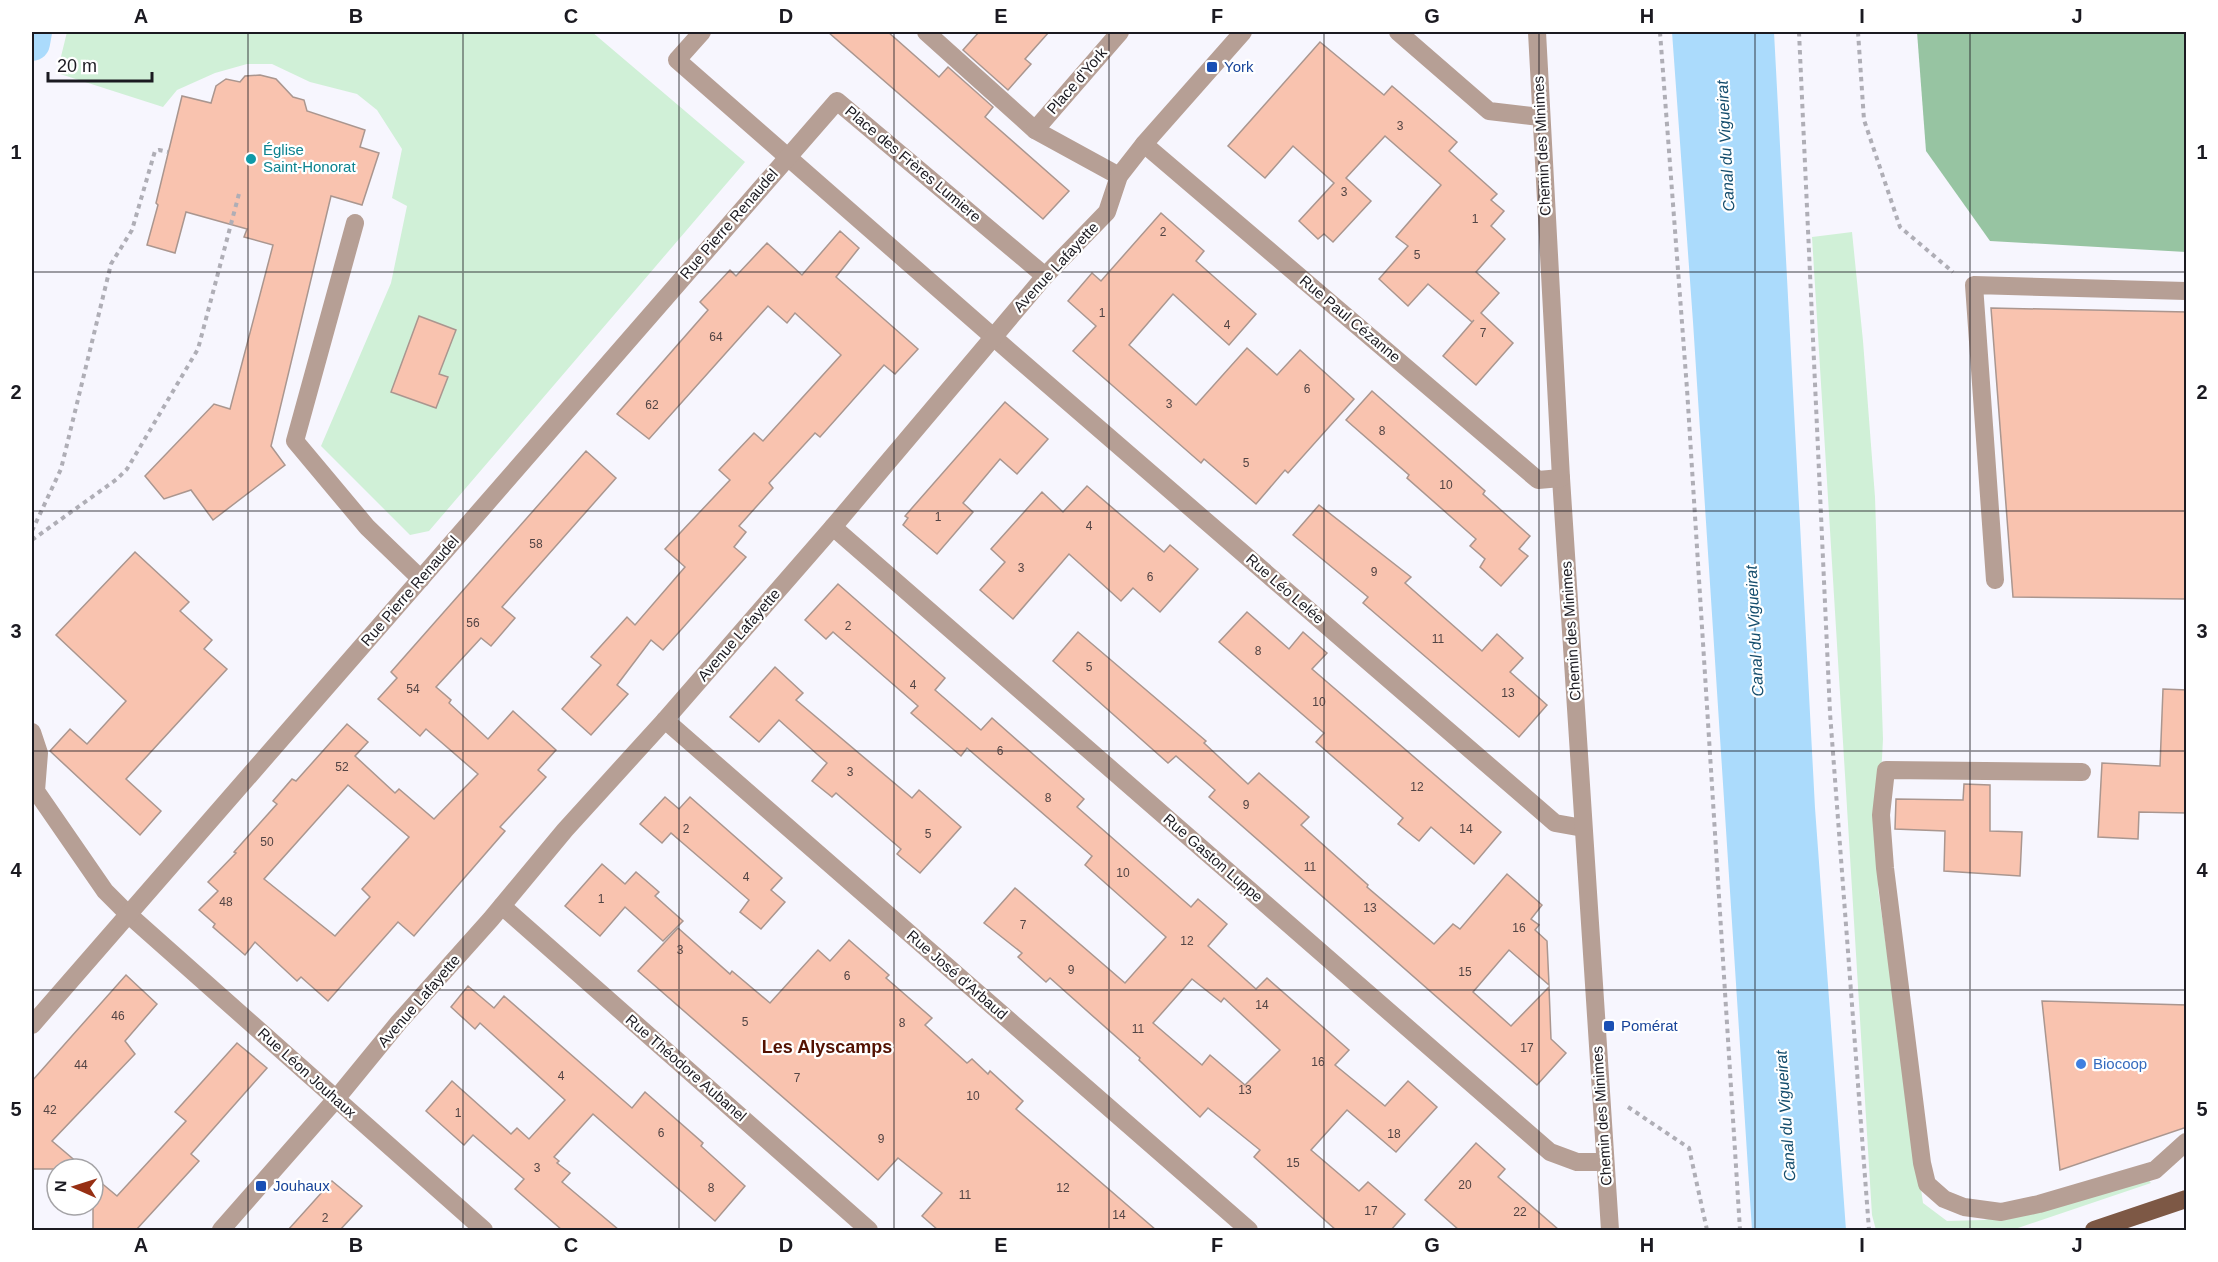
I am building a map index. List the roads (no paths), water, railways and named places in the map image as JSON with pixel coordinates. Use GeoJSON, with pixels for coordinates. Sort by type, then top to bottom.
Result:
{"type":"FeatureCollection","features":[{"type":"Feature","properties":{"kind":"main road"},"geometry":{"type":"LineString","coordinates":[[2094,1230],[2187,1199]]}},
{"type":"Feature","properties":{"kind":"street","name":"Rue Léo Lelée"},"geometry":{"type":"LineString","coordinates":[[702,32],[677,60],[993,337],[1555,823],[1583,828]]}},
{"type":"Feature","properties":{"kind":"street"},"geometry":{"type":"LineString","coordinates":[[926,32],[1035,130],[1119,176]]}},
{"type":"Feature","properties":{"kind":"street","name":"Place d'York"},"geometry":{"type":"LineString","coordinates":[[1035,130],[1119,32]]}},
{"type":"Feature","properties":{"kind":"street","name":"Avenue Lafayette"},"geometry":{"type":"LineString","coordinates":[[221,1230],[565,830],[665,720],[833,527],[1046,276],[1107,212],[1119,176],[1144,144],[1243,32]]}},
{"type":"Feature","properties":{"kind":"street"},"geometry":{"type":"LineString","coordinates":[[1398,32],[1489,111],[1540,117]]}},
{"type":"Feature","properties":{"kind":"street","name":"Chemin des Minimes"},"geometry":{"type":"LineString","coordinates":[[1537,32],[1561,478],[1610,1230]]}},
{"type":"Feature","properties":{"kind":"street","name":"Place des Frères Lumiere"},"geometry":{"type":"LineString","coordinates":[[787,157],[837,101],[1046,276]]}},
{"type":"Feature","properties":{"kind":"street","name":"Rue Paul Cézanne"},"geometry":{"type":"LineString","coordinates":[[1144,144],[1538,480],[1561,478]]}},
{"type":"Feature","properties":{"kind":"street","name":"Rue Pierre Renaudel"},"geometry":{"type":"LineString","coordinates":[[32,1025],[787,157]]}},
{"type":"Feature","properties":{"kind":"street"},"geometry":{"type":"LineString","coordinates":[[355,223],[295,441],[367,527],[421,579]]}},
{"type":"Feature","properties":{"kind":"street"},"geometry":{"type":"LineString","coordinates":[[1995,580],[1974,285],[2187,291]]}},
{"type":"Feature","properties":{"kind":"street","name":"Rue Gaston Luppe"},"geometry":{"type":"LineString","coordinates":[[833,527],[1550,1152],[1577,1162],[1604,1162]]}},
{"type":"Feature","properties":{"kind":"street","name":"Rue José d'Arbaud"},"geometry":{"type":"LineString","coordinates":[[665,720],[1249,1230]]}},
{"type":"Feature","properties":{"kind":"street","name":"Rue Léon Jouhaux"},"geometry":{"type":"LineString","coordinates":[[32,732],[39,753],[36,791],[105,891],[129,915],[484,1230]]}},
{"type":"Feature","properties":{"kind":"street"},"geometry":{"type":"LineString","coordinates":[[2082,772],[1886,770],[1881,815],[1885,868],[1922,1163],[1927,1184],[1944,1199],[1964,1207],[2001,1212],[2038,1204],[2155,1170],[2187,1142]]}},
{"type":"Feature","properties":{"kind":"street","name":"Rue Théodore Aubanel"},"geometry":{"type":"LineString","coordinates":[[502,906],[869,1230]]}},
{"type":"Feature","properties":{"kind":"water","name":"Canal du Vigueirat"},"geometry":{"type":"Polygon","coordinates":[[[1672,32],[1774,32],[1815,808],[1846,1230],[1752,1230],[1672,32]]]}},
{"type":"Feature","properties":{"kind":"waterway"},"geometry":{"type":"LineString","coordinates":[[32,43],[34,32]]}},
{"type":"Feature","properties":{"kind":"place","name":"York"},"geometry":{"type":"Point","coordinates":[1212,67]}},
{"type":"Feature","properties":{"kind":"place","name":"Église Saint-Honorat"},"geometry":{"type":"Point","coordinates":[251,159]}},
{"type":"Feature","properties":{"kind":"place","name":"Pomérat"},"geometry":{"type":"Point","coordinates":[1609,1026]}},
{"type":"Feature","properties":{"kind":"place","name":"Biocoop"},"geometry":{"type":"Point","coordinates":[2081,1064]}},
{"type":"Feature","properties":{"kind":"place","name":"Jouhaux"},"geometry":{"type":"Point","coordinates":[261,1186]}},
{"type":"Feature","properties":{"kind":"district","name":"Les Alyscamps"},"geometry":{"type":"Point","coordinates":[827,1047]}}]}
